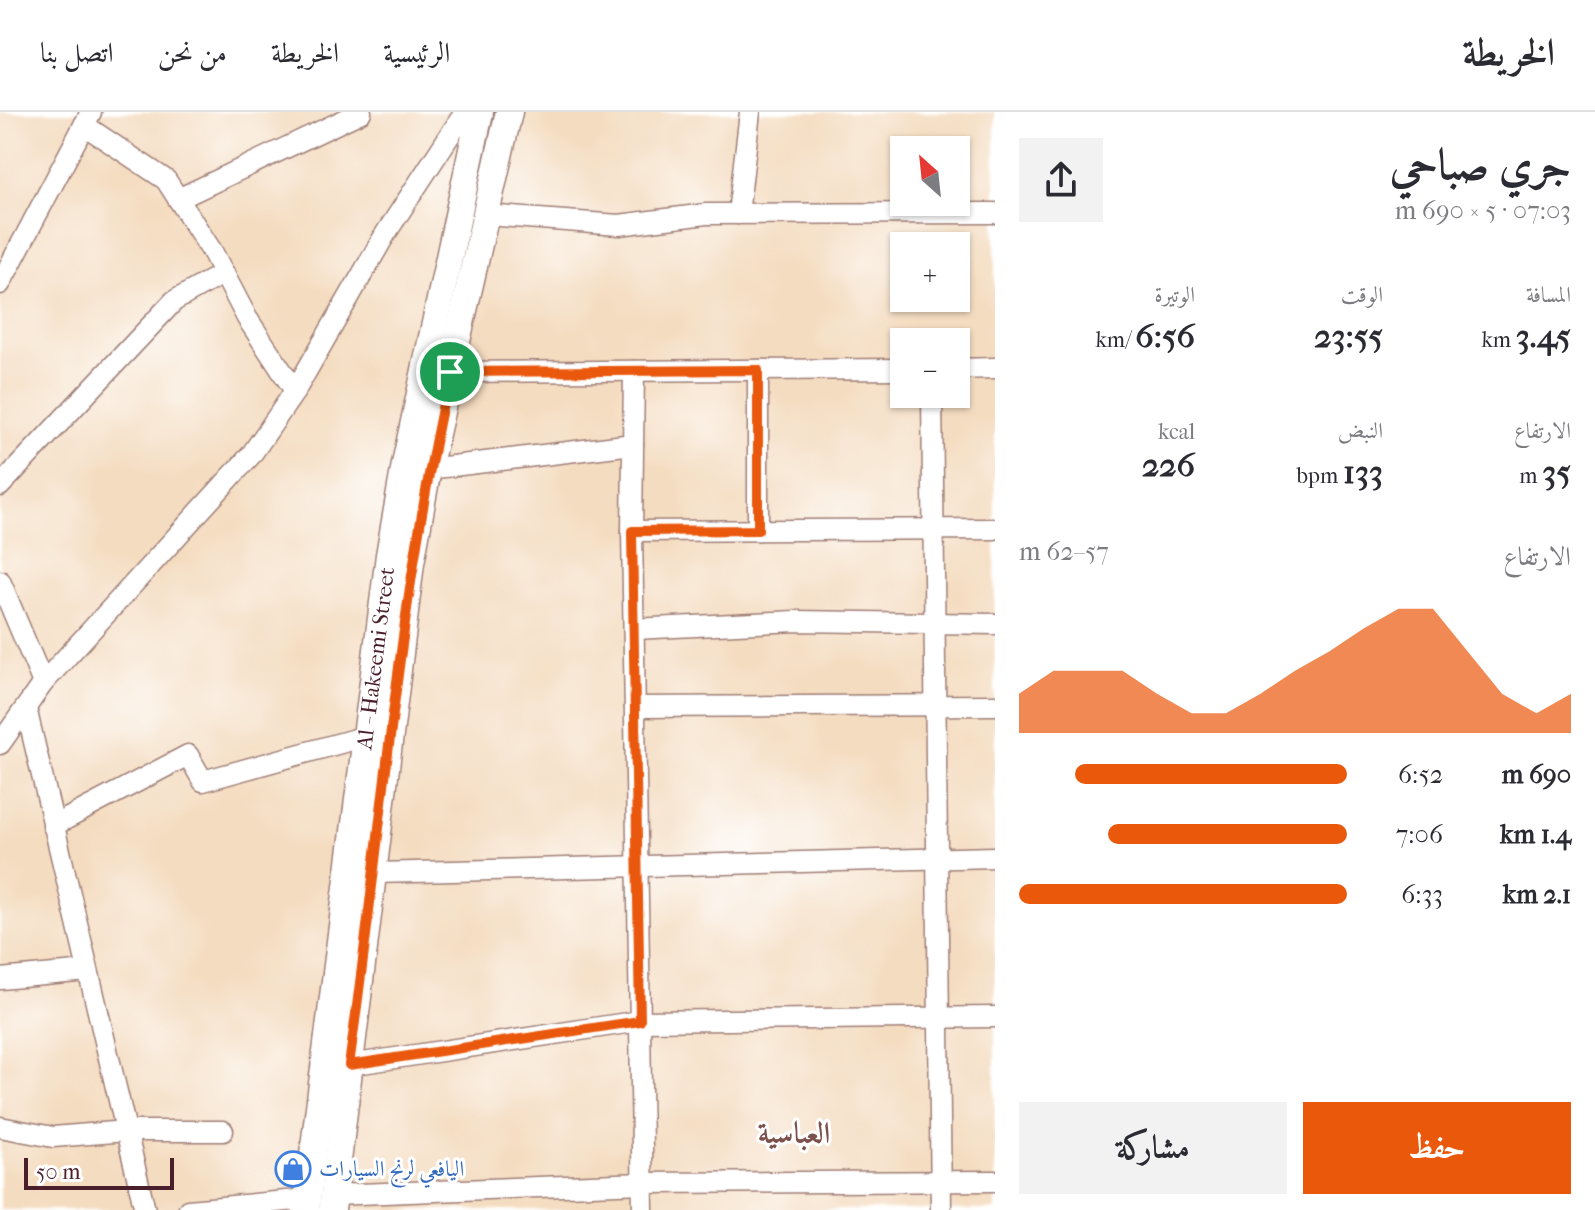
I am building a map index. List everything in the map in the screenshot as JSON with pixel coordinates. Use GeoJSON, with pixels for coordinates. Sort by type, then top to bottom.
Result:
{"type":"FeatureCollection","features":[{"type":"Feature","properties":{"kind":"street"},"geometry":{"type":"LineString","coordinates":[[178,199],[361,112]]}},
{"type":"Feature","properties":{"kind":"street"},"geometry":{"type":"LineString","coordinates":[[0,744],[43,683],[251,455],[295,391],[386,233],[465,112]]}},
{"type":"Feature","properties":{"kind":"street","name":"Al - Hakeemi Street"},"geometry":{"type":"LineString","coordinates":[[320,1204],[366,736],[405,464],[480,112]]}},
{"type":"Feature","properties":{"kind":"street","name":"Al - Hakeemi Street"},"geometry":{"type":"LineString","coordinates":[[320,1204],[349,1065],[376,873],[411,563],[428,469],[509,112]]}},
{"type":"Feature","properties":{"kind":"street"},"geometry":{"type":"LineString","coordinates":[[738,214],[750,112]]}},
{"type":"Feature","properties":{"kind":"street"},"geometry":{"type":"LineString","coordinates":[[0,284],[87,118],[166,180],[224,273],[247,318],[295,391]]}},
{"type":"Feature","properties":{"kind":"street"},"geometry":{"type":"LineString","coordinates":[[486,215],[619,225],[738,214],[995,213]]}},
{"type":"Feature","properties":{"kind":"street"},"geometry":{"type":"LineString","coordinates":[[0,486],[174,301],[224,273]]}},
{"type":"Feature","properties":{"kind":"street"},"geometry":{"type":"LineString","coordinates":[[970,369],[995,368]]}},
{"type":"Feature","properties":{"kind":"street"},"geometry":{"type":"LineString","coordinates":[[450,372],[890,369]]}},
{"type":"Feature","properties":{"kind":"street"},"geometry":{"type":"LineString","coordinates":[[758,370],[758,530]]}},
{"type":"Feature","properties":{"kind":"street"},"geometry":{"type":"LineString","coordinates":[[634,371],[632,531],[643,1210]]}},
{"type":"Feature","properties":{"kind":"street"},"geometry":{"type":"LineString","coordinates":[[932,408],[941,1210]]}},
{"type":"Feature","properties":{"kind":"street"},"geometry":{"type":"LineString","coordinates":[[428,469],[633,444]]}},
{"type":"Feature","properties":{"kind":"street"},"geometry":{"type":"LineString","coordinates":[[632,531],[995,529]]}},
{"type":"Feature","properties":{"kind":"street"},"geometry":{"type":"LineString","coordinates":[[0,581],[43,683]]}},
{"type":"Feature","properties":{"kind":"street"},"geometry":{"type":"LineString","coordinates":[[634,629],[796,621],[995,624]]}},
{"type":"Feature","properties":{"kind":"street"},"geometry":{"type":"LineString","coordinates":[[635,707],[995,705]]}},
{"type":"Feature","properties":{"kind":"street"},"geometry":{"type":"LineString","coordinates":[[26,708],[145,1210]]}},
{"type":"Feature","properties":{"kind":"street"},"geometry":{"type":"LineString","coordinates":[[53,826],[188,755],[203,781],[366,736]]}},
{"type":"Feature","properties":{"kind":"street"},"geometry":{"type":"LineString","coordinates":[[376,873],[995,857]]}},
{"type":"Feature","properties":{"kind":"street"},"geometry":{"type":"LineString","coordinates":[[0,979],[88,971]]}},
{"type":"Feature","properties":{"kind":"street"},"geometry":{"type":"LineString","coordinates":[[349,1065],[640,1021],[995,1017]]}},
{"type":"Feature","properties":{"kind":"street"},"geometry":{"type":"LineString","coordinates":[[0,1127],[53,1137],[126,1131],[223,1131]]}},
{"type":"Feature","properties":{"kind":"street"},"geometry":{"type":"LineString","coordinates":[[188,1210],[643,1183],[995,1181]]}},
{"type":"Feature","properties":{"kind":"place","name":"اليافعي لرنج السيارات"},"geometry":{"type":"Point","coordinates":[293,1169]}},
{"type":"Feature","properties":{"kind":"district","name":"العباسية"},"geometry":{"type":"Point","coordinates":[794,1133]}},
{"type":"Feature","properties":{"kind":"route"},"geometry":{"type":"LineString","coordinates":[[758,370],[758,530],[632,531],[640,1021],[349,1065],[376,873],[411,563],[450,372],[758,370]]}}]}
